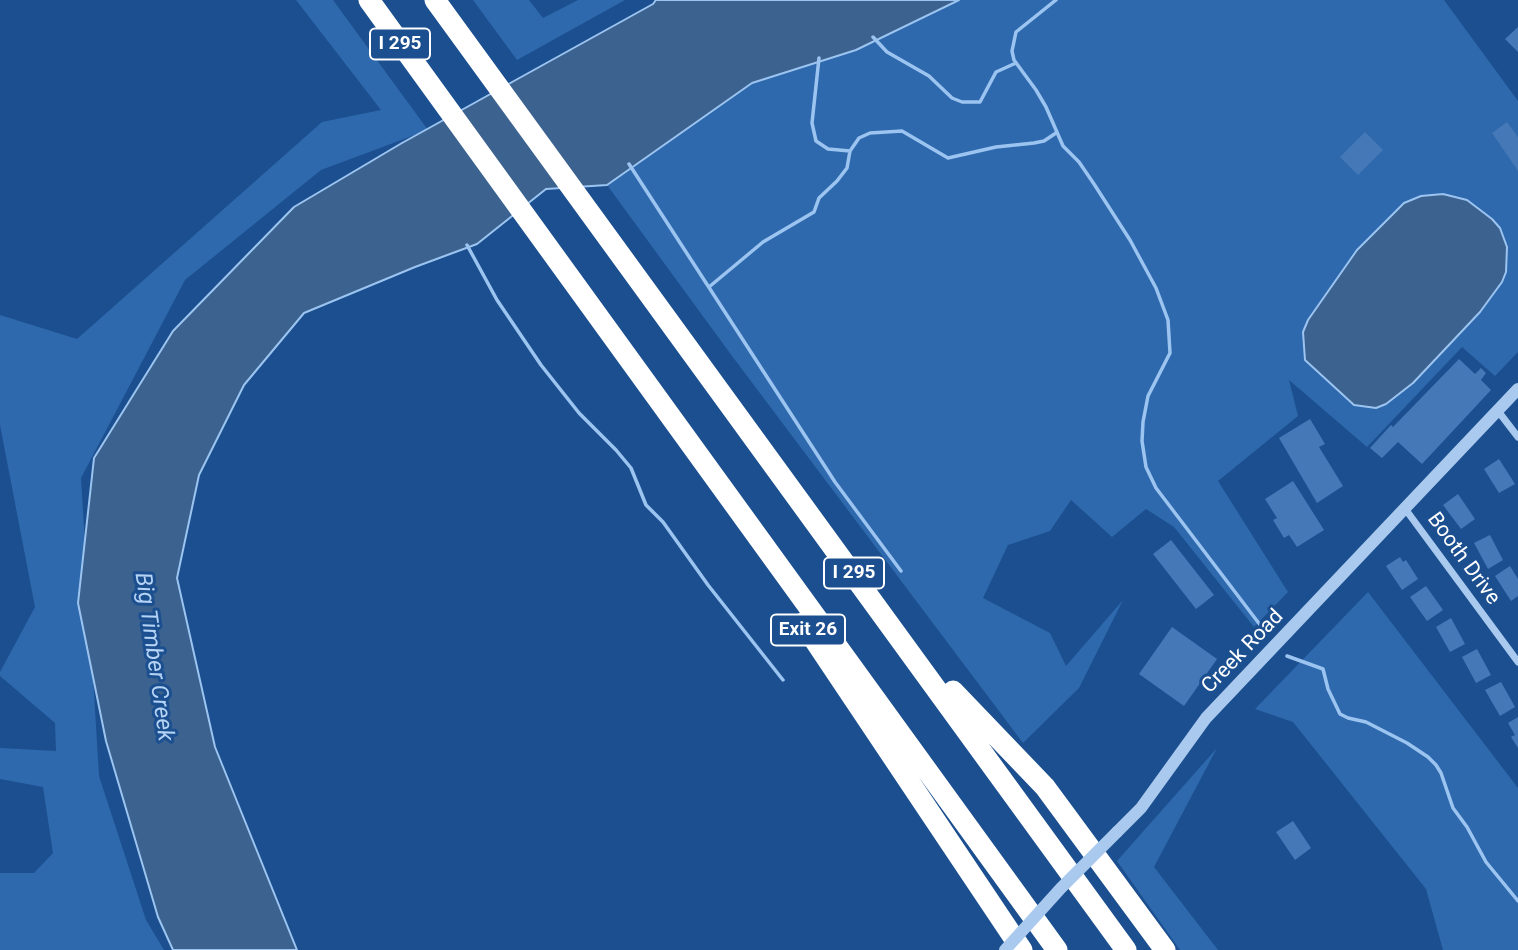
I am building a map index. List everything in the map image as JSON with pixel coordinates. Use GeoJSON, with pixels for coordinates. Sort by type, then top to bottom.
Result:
{"type":"FeatureCollection","features":[{"type":"Feature","properties":{"kind":"highway","name":"I 295"},"geometry":{"type":"LineString","coordinates":[[369,0],[1057,950]]}},
{"type":"Feature","properties":{"kind":"highway","name":"I 295"},"geometry":{"type":"LineString","coordinates":[[435,0],[1126,950]]}},
{"type":"Feature","properties":{"kind":"highway","name":"Exit 26"},"geometry":{"type":"LineString","coordinates":[[623,353],[1022,950]]}},
{"type":"Feature","properties":{"kind":"highway"},"geometry":{"type":"LineString","coordinates":[[884,614],[957,697],[1045,787],[1165,950]]}},
{"type":"Feature","properties":{"kind":"street","name":"Creek Road"},"geometry":{"type":"LineString","coordinates":[[1005,950],[1061,888],[1141,808],[1206,718],[1518,389]]}},
{"type":"Feature","properties":{"kind":"street"},"geometry":{"type":"LineString","coordinates":[[1498,411],[1518,437]]}},
{"type":"Feature","properties":{"kind":"street","name":"Booth Drive"},"geometry":{"type":"LineString","coordinates":[[1406,510],[1518,662]]}},
{"type":"Feature","properties":{"kind":"shaded area"},"geometry":{"type":"Polygon","coordinates":[[[296,0],[333,0],[428,130],[321,170],[185,280],[81,478],[99,776],[146,920],[164,950],[0,950],[0,873],[34,873],[53,853],[43,787],[0,779],[0,748],[56,751],[55,723],[0,676],[35,607],[0,425],[0,315],[77,339],[322,122],[381,110],[296,0]]]}},
{"type":"Feature","properties":{"kind":"shaded area"},"geometry":{"type":"Polygon","coordinates":[[[473,0],[529,0],[543,18],[578,0],[625,0],[517,60],[473,0]]]}},
{"type":"Feature","properties":{"kind":"shaded area"},"geometry":{"type":"Polygon","coordinates":[[[959,0],[1444,0],[1518,101],[1518,352],[1495,376],[1462,347],[1367,447],[1289,380],[1298,416],[1218,481],[1288,592],[1254,627],[1174,527],[1146,509],[1112,537],[1071,500],[1050,531],[1008,545],[983,598],[1050,633],[1066,666],[1123,600],[1079,688],[1023,743],[607,185],[752,83],[856,50],[959,0]]]}},
{"type":"Feature","properties":{"kind":"shaded area"},"geometry":{"type":"Polygon","coordinates":[[[1368,592],[1518,788],[1518,950],[1443,950],[1426,889],[1293,722],[1255,709],[1368,592]]]}},
{"type":"Feature","properties":{"kind":"shaded area"},"geometry":{"type":"Polygon","coordinates":[[[1217,748],[1154,867],[1218,950],[1180,950],[1117,861],[1217,748]]]}},
{"type":"Feature","properties":{"kind":"water","name":"Big Timber Creek"},"geometry":{"type":"Polygon","coordinates":[[[656,0],[959,0],[856,50],[752,83],[607,185],[546,189],[477,244],[304,313],[244,385],[199,475],[177,578],[215,747],[297,950],[173,950],[158,917],[106,741],[78,603],[94,458],[173,331],[294,207],[656,0]]]}},
{"type":"Feature","properties":{"kind":"water"},"geometry":{"type":"Polygon","coordinates":[[[1443,194],[1467,200],[1500,228],[1507,247],[1506,272],[1502,282],[1480,312],[1413,383],[1386,404],[1376,408],[1354,405],[1305,360],[1303,332],[1308,320],[1357,250],[1404,203],[1421,196],[1443,194]]]}},
{"type":"Feature","properties":{"kind":"building"},"geometry":{"type":"Polygon","coordinates":[[[1518,27],[1518,52],[1505,39],[1518,27]]]}},
{"type":"Feature","properties":{"kind":"building"},"geometry":{"type":"Polygon","coordinates":[[[1507,122],[1518,137],[1518,171],[1492,133],[1507,122]]]}},
{"type":"Feature","properties":{"kind":"building"},"geometry":{"type":"Polygon","coordinates":[[[1365,132],[1383,150],[1358,175],[1340,157],[1365,132]]]}},
{"type":"Feature","properties":{"kind":"building"},"geometry":{"type":"Polygon","coordinates":[[[1459,359],[1475,374],[1481,368],[1486,373],[1481,380],[1491,390],[1422,464],[1398,442],[1382,458],[1370,448],[1391,425],[1393,427],[1459,359]]]}},
{"type":"Feature","properties":{"kind":"building"},"geometry":{"type":"Polygon","coordinates":[[[1310,419],[1325,444],[1319,447],[1343,486],[1317,503],[1279,438],[1310,419]]]}},
{"type":"Feature","properties":{"kind":"building"},"geometry":{"type":"Polygon","coordinates":[[[1499,459],[1515,484],[1499,493],[1484,469],[1499,459]]]}},
{"type":"Feature","properties":{"kind":"building"},"geometry":{"type":"Polygon","coordinates":[[[1293,481],[1324,530],[1297,547],[1289,535],[1284,538],[1273,520],[1277,518],[1265,499],[1293,481]]]}},
{"type":"Feature","properties":{"kind":"building"},"geometry":{"type":"Polygon","coordinates":[[[1458,494],[1475,519],[1461,529],[1443,505],[1458,494]]]}},
{"type":"Feature","properties":{"kind":"building"},"geometry":{"type":"Polygon","coordinates":[[[1490,535],[1503,560],[1488,569],[1474,543],[1490,535]]]}},
{"type":"Feature","properties":{"kind":"building"},"geometry":{"type":"Polygon","coordinates":[[[1171,540],[1214,595],[1196,609],[1153,554],[1171,540]]]}},
{"type":"Feature","properties":{"kind":"building"},"geometry":{"type":"Polygon","coordinates":[[[1400,557],[1403,562],[1406,560],[1418,579],[1402,590],[1386,566],[1400,557]]]}},
{"type":"Feature","properties":{"kind":"building"},"geometry":{"type":"Polygon","coordinates":[[[1510,566],[1518,579],[1518,596],[1511,601],[1495,576],[1510,566]]]}},
{"type":"Feature","properties":{"kind":"building"},"geometry":{"type":"Polygon","coordinates":[[[1426,586],[1443,610],[1427,621],[1410,597],[1426,586]]]}},
{"type":"Feature","properties":{"kind":"building"},"geometry":{"type":"Polygon","coordinates":[[[1451,618],[1465,644],[1450,652],[1436,627],[1451,618]]]}},
{"type":"Feature","properties":{"kind":"building"},"geometry":{"type":"Polygon","coordinates":[[[1172,627],[1217,659],[1184,706],[1139,674],[1172,627]]]}},
{"type":"Feature","properties":{"kind":"building"},"geometry":{"type":"Polygon","coordinates":[[[1477,649],[1491,675],[1476,683],[1462,657],[1477,649]]]}},
{"type":"Feature","properties":{"kind":"building"},"geometry":{"type":"Polygon","coordinates":[[[1501,682],[1515,707],[1500,716],[1485,690],[1501,682]]]}},
{"type":"Feature","properties":{"kind":"building"},"geometry":{"type":"Polygon","coordinates":[[[1518,717],[1518,748],[1511,737],[1515,735],[1508,723],[1518,717]]]}},
{"type":"Feature","properties":{"kind":"building"},"geometry":{"type":"Polygon","coordinates":[[[1293,821],[1311,848],[1295,860],[1276,832],[1293,821]]]}},
{"type":"Feature","properties":{"kind":"waterway"},"geometry":{"type":"LineString","coordinates":[[1056,0],[1016,32],[1012,51],[1014,60],[1046,107],[1063,146],[1079,162],[1130,240],[1156,288],[1168,320],[1170,353],[1148,396],[1143,422],[1142,441],[1146,467],[1156,488],[1267,634]]}},
{"type":"Feature","properties":{"kind":"waterway"},"geometry":{"type":"LineString","coordinates":[[873,37],[887,52],[929,76],[952,98],[962,102],[980,102],[996,72],[1016,63]]}},
{"type":"Feature","properties":{"kind":"waterway"},"geometry":{"type":"LineString","coordinates":[[819,58],[812,123],[816,141],[828,149],[850,151]]}},
{"type":"Feature","properties":{"kind":"waterway"},"geometry":{"type":"LineString","coordinates":[[709,287],[763,242],[814,212],[819,198],[847,168],[850,151],[859,138],[870,133],[902,131],[948,158],[996,147],[1044,141],[1056,133]]}},
{"type":"Feature","properties":{"kind":"waterway"},"geometry":{"type":"LineString","coordinates":[[629,164],[835,482],[901,571]]}},
{"type":"Feature","properties":{"kind":"waterway"},"geometry":{"type":"LineString","coordinates":[[467,245],[497,300],[541,365],[579,413],[631,468],[646,505],[663,522],[708,585],[783,680]]}},
{"type":"Feature","properties":{"kind":"waterway"},"geometry":{"type":"LineString","coordinates":[[1287,656],[1323,669],[1328,689],[1340,714],[1366,722],[1407,743],[1436,765],[1453,808],[1486,862],[1518,901]]}}]}
